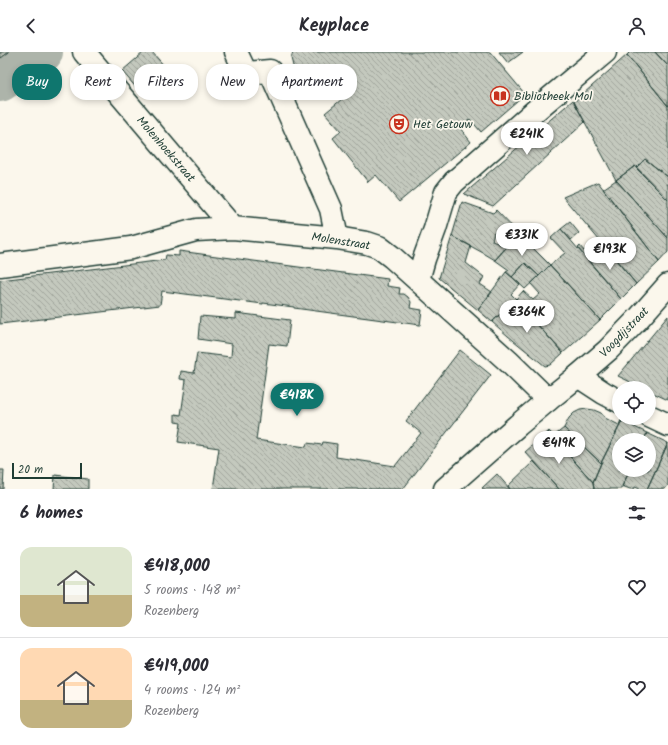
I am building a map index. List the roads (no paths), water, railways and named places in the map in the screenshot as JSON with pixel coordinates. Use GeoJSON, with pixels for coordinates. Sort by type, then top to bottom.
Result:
{"type":"FeatureCollection","features":[{"type":"Feature","properties":{"kind":"street","name":"Molenhoekstraat"},"geometry":{"type":"LineString","coordinates":[[84,52],[233,228]]}},
{"type":"Feature","properties":{"kind":"street"},"geometry":{"type":"LineString","coordinates":[[236,52],[246,73],[270,71],[332,209],[337,238]]}},
{"type":"Feature","properties":{"kind":"street"},"geometry":{"type":"LineString","coordinates":[[418,280],[446,192],[454,182],[605,52]]}},
{"type":"Feature","properties":{"kind":"street","name":"Molenstraat"},"geometry":{"type":"LineString","coordinates":[[0,265],[132,248],[196,230],[233,228],[337,238],[367,243],[379,247],[392,257],[508,361],[548,400]]}},
{"type":"Feature","properties":{"kind":"street","name":"Voogdijstraat"},"geometry":{"type":"LineString","coordinates":[[445,489],[620,339],[668,285]]}},
{"type":"Feature","properties":{"kind":"street"},"geometry":{"type":"LineString","coordinates":[[578,376],[612,398]]}},
{"type":"Feature","properties":{"kind":"street"},"geometry":{"type":"LineString","coordinates":[[656,419],[668,425]]}},
{"type":"Feature","properties":{"kind":"waterway"},"geometry":{"type":"LineString","coordinates":[[0,81],[42,52]]}},
{"type":"Feature","properties":{"kind":"place","name":"Bibliotheek Mol"},"geometry":{"type":"Point","coordinates":[500,96]}},
{"type":"Feature","properties":{"kind":"place","name":"Het Getouw"},"geometry":{"type":"Point","coordinates":[399,124]}}]}
